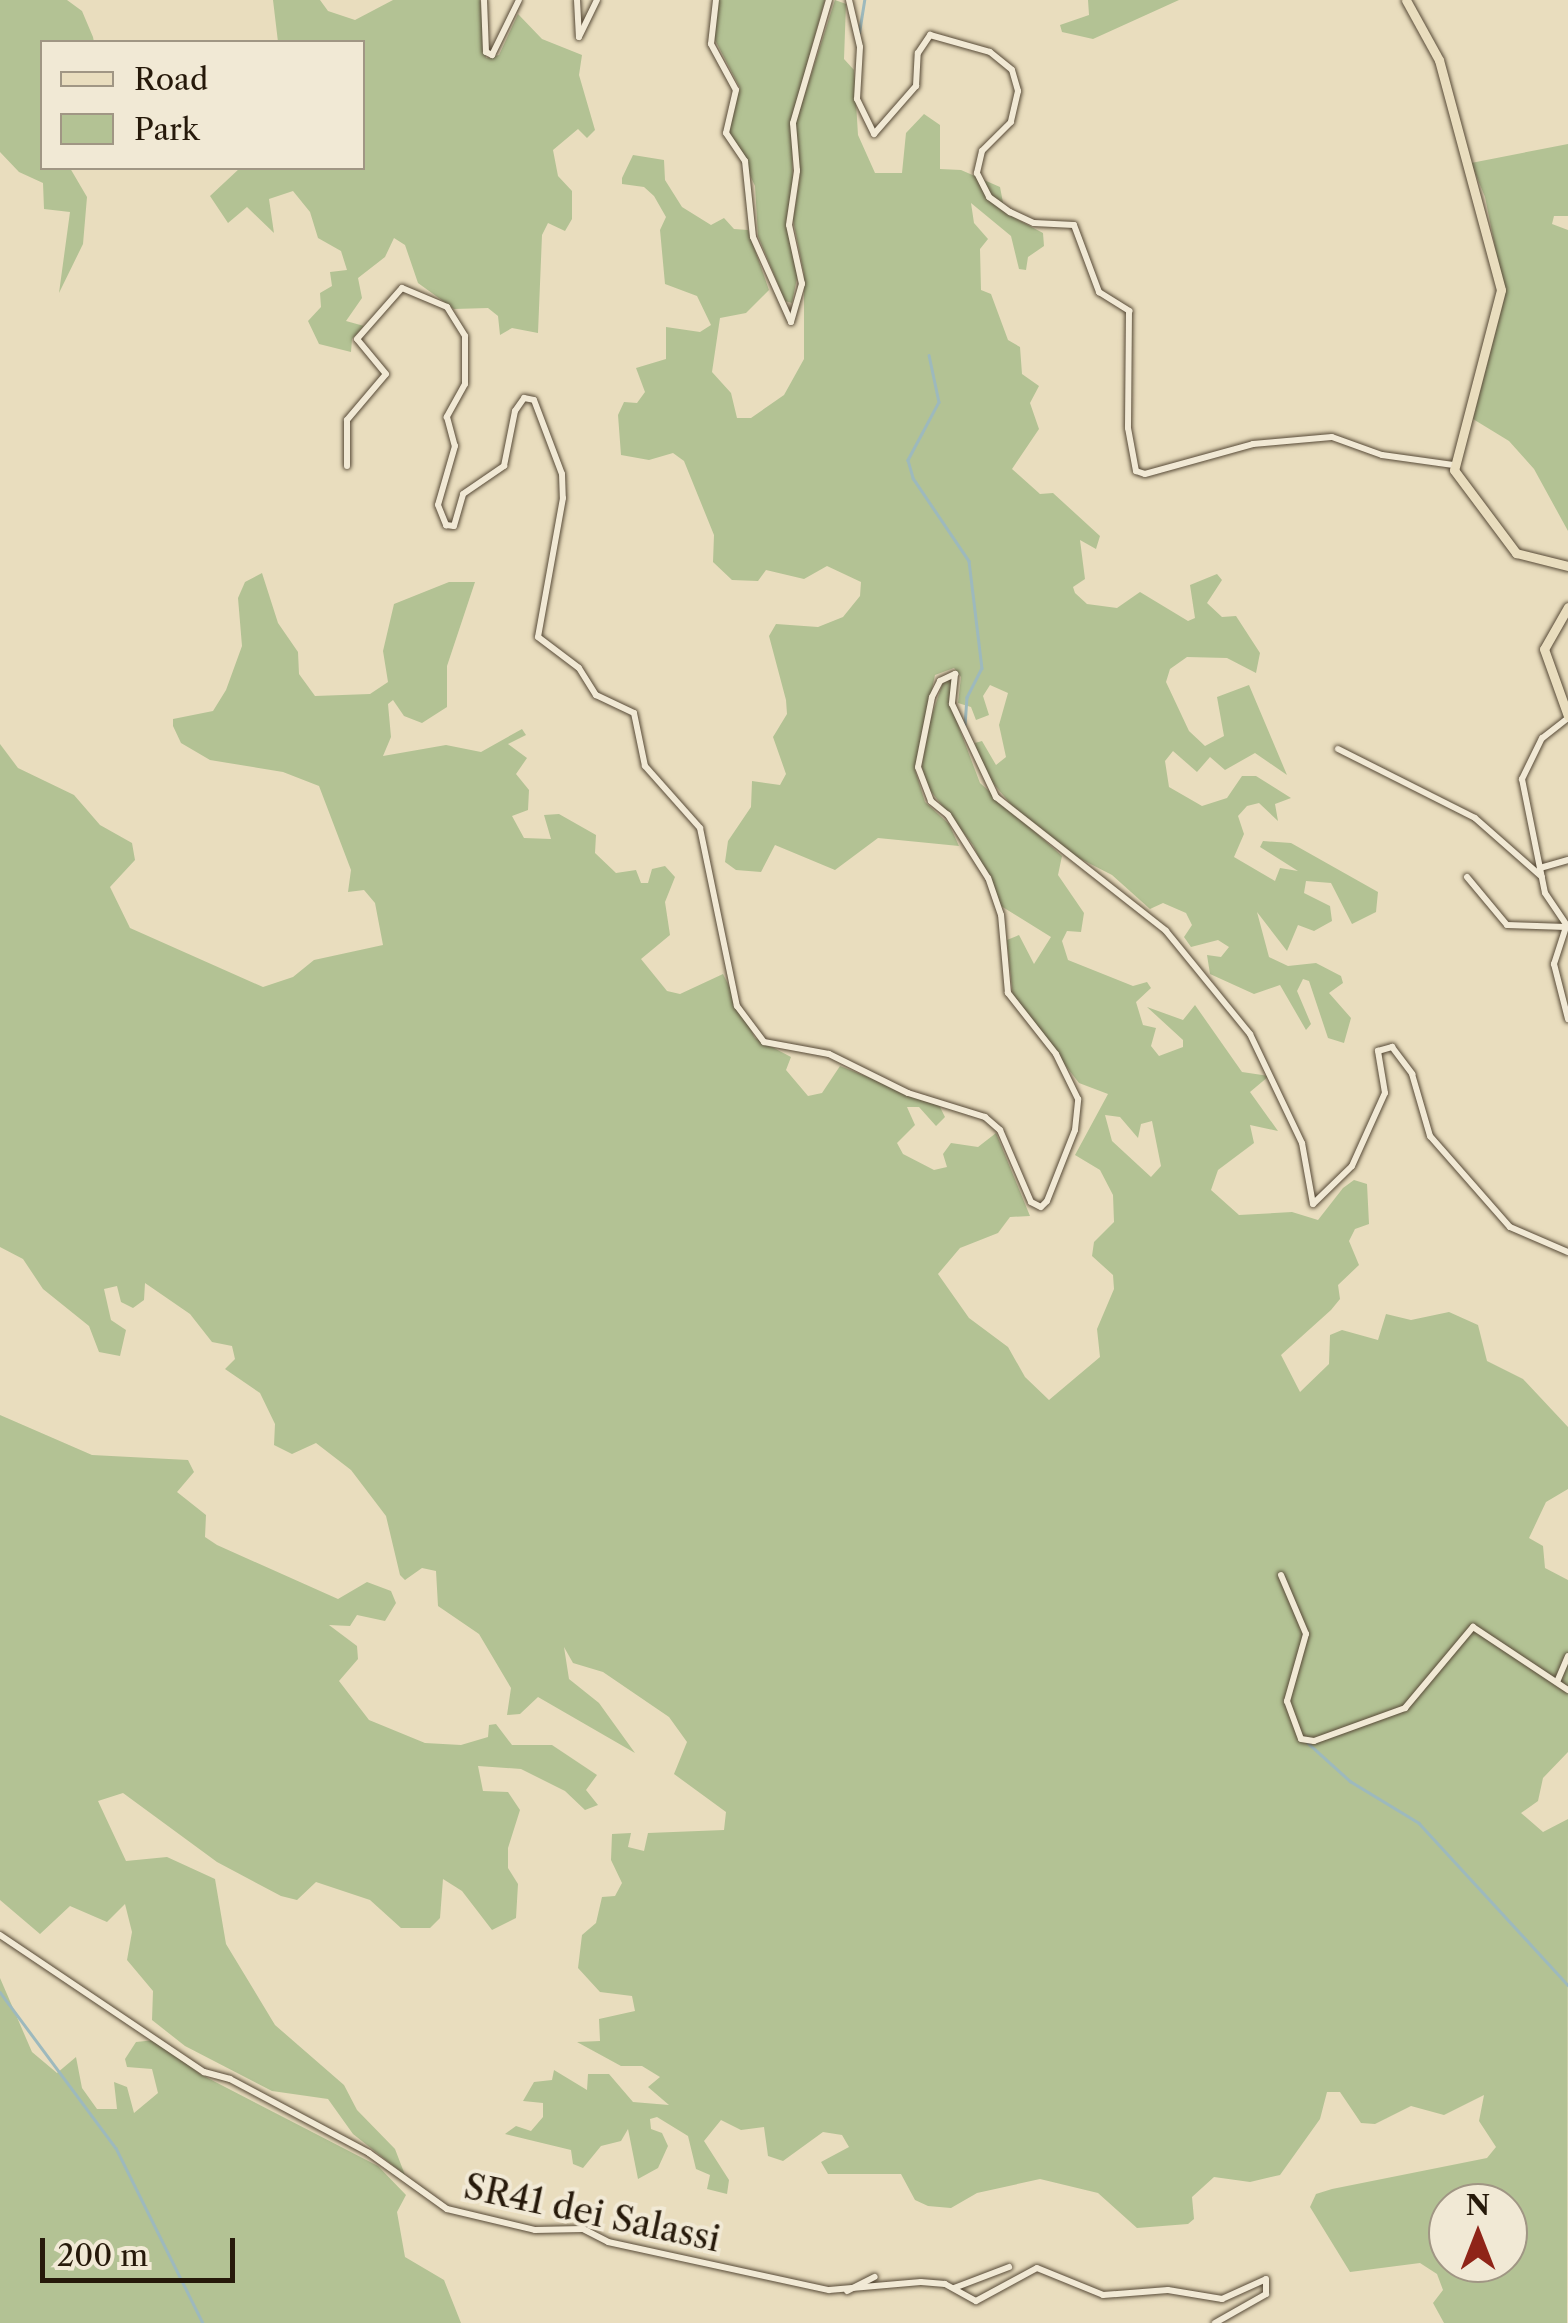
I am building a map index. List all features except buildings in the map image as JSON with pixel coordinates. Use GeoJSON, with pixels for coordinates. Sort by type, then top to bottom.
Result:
{"type":"FeatureCollection","features":[{"type":"Feature","properties":{"kind":"main road"},"geometry":{"type":"LineString","coordinates":[[1406,0],[1439,60],[1501,290],[1453,464],[1509,547],[1522,558],[1568,566]]}},
{"type":"Feature","properties":{"kind":"main road"},"geometry":{"type":"LineString","coordinates":[[1566,714],[1544,649],[1568,607]]}},
{"type":"Feature","properties":{"kind":"street"},"geometry":{"type":"LineString","coordinates":[[484,0],[486,52],[492,56],[519,0]]}},
{"type":"Feature","properties":{"kind":"street"},"geometry":{"type":"LineString","coordinates":[[577,0],[579,37],[597,0]]}},
{"type":"Feature","properties":{"kind":"street"},"geometry":{"type":"LineString","coordinates":[[716,0],[711,44],[736,90],[726,133],[746,161],[754,237],[791,322],[802,284],[789,225],[797,170],[793,123],[829,0]]}},
{"type":"Feature","properties":{"kind":"street"},"geometry":{"type":"LineString","coordinates":[[849,0],[860,46],[858,98],[874,134],[916,86],[918,53],[930,35],[990,52],[1012,70],[1018,91],[1011,122],[982,151],[977,172],[989,197],[1010,212],[1034,223],[1074,225],[1099,292],[1129,311],[1128,428],[1136,471],[1146,474],[1253,444],[1332,437],[1382,455],[1453,464]]}},
{"type":"Feature","properties":{"kind":"street"},"geometry":{"type":"LineString","coordinates":[[347,466],[347,420],[386,374],[357,339],[402,288],[434,297],[458,319],[467,352],[465,384],[446,418],[455,446],[440,516],[454,526],[456,500],[504,466],[514,411],[524,398],[534,400],[562,474],[564,498],[538,637],[579,668],[596,696],[634,713],[646,766],[700,828],[737,1006],[764,1042],[829,1054],[908,1093],[985,1117],[1000,1130],[1026,1195],[1040,1207],[1072,1139],[1078,1099],[1056,1054],[1008,993],[1001,915],[988,878],[922,786],[918,767],[932,697],[948,674],[955,674],[952,704],[980,774],[996,797],[1043,840],[1110,882],[1198,964],[1276,1080],[1302,1142],[1312,1204],[1347,1174],[1383,1100],[1386,1083],[1378,1051],[1385,1046],[1397,1051],[1412,1074],[1430,1136],[1494,1209],[1523,1237],[1568,1252]]}},
{"type":"Feature","properties":{"kind":"street"},"geometry":{"type":"LineString","coordinates":[[1566,714],[1542,738],[1522,773],[1542,877],[1567,927],[1554,964],[1568,1018]]}},
{"type":"Feature","properties":{"kind":"street"},"geometry":{"type":"LineString","coordinates":[[1338,749],[1475,818],[1542,877]]}},
{"type":"Feature","properties":{"kind":"street"},"geometry":{"type":"LineString","coordinates":[[1540,868],[1568,860]]}},
{"type":"Feature","properties":{"kind":"street"},"geometry":{"type":"LineString","coordinates":[[1468,876],[1507,925],[1567,927]]}},
{"type":"Feature","properties":{"kind":"street"},"geometry":{"type":"LineString","coordinates":[[1281,1574],[1306,1634],[1286,1701],[1301,1739],[1314,1741],[1405,1708],[1472,1627],[1568,1690]]}},
{"type":"Feature","properties":{"kind":"street"},"geometry":{"type":"LineString","coordinates":[[1557,1682],[1568,1656]]}},
{"type":"Feature","properties":{"kind":"street","name":"SR41 dei Salassi"},"geometry":{"type":"LineString","coordinates":[[0,1935],[204,2072],[230,2079],[369,2153],[447,2208],[535,2230],[583,2230],[608,2242],[847,2291],[921,2282],[954,2288],[976,2301],[1030,2269],[1044,2268],[1103,2296],[1168,2290],[1222,2299],[1266,2279],[1266,2294],[1215,2323]]}},
{"type":"Feature","properties":{"kind":"street"},"geometry":{"type":"LineString","coordinates":[[954,2288],[1009,2267]]}},
{"type":"Feature","properties":{"kind":"street"},"geometry":{"type":"LineString","coordinates":[[847,2291],[876,2276]]}},
{"type":"Feature","properties":{"kind":"green space"},"geometry":{"type":"Polygon","coordinates":[[[0,0],[67,0],[82,11],[94,40],[40,40],[40,170],[71,170],[87,197],[83,244],[59,293],[70,212],[44,209],[43,183],[19,172],[0,152],[0,0]]]}},
{"type":"Feature","properties":{"kind":"green space"},"geometry":{"type":"Polygon","coordinates":[[[273,0],[320,0],[328,11],[355,20],[393,0],[480,0],[486,58],[499,55],[518,14],[542,39],[582,55],[579,75],[595,130],[587,138],[578,129],[553,150],[558,176],[572,191],[572,219],[565,231],[548,223],[542,235],[538,333],[512,328],[500,335],[498,316],[488,308],[454,309],[418,283],[405,245],[394,238],[385,257],[358,278],[362,298],[346,321],[364,326],[352,339],[351,352],[319,344],[308,321],[321,307],[320,293],[332,286],[330,272],[347,270],[341,251],[318,238],[310,212],[293,191],[269,199],[274,233],[247,207],[228,223],[210,196],[238,170],[365,170],[365,40],[278,40],[273,0]]]}},
{"type":"Feature","properties":{"kind":"green space"},"geometry":{"type":"Polygon","coordinates":[[[718,0],[825,0],[791,121],[793,183],[786,222],[798,273],[792,303],[785,301],[758,236],[755,186],[727,126],[740,88],[714,38],[718,0]]]}},
{"type":"Feature","properties":{"kind":"green space"},"geometry":{"type":"Polygon","coordinates":[[[835,0],[846,4],[844,59],[854,70],[858,135],[875,173],[902,173],[906,133],[924,114],[940,125],[940,169],[961,170],[1000,187],[1005,213],[1043,233],[1044,246],[1028,257],[1026,270],[1019,269],[1011,236],[971,203],[974,223],[988,239],[980,249],[981,290],[991,294],[1008,340],[1020,347],[1022,374],[1039,386],[1030,403],[1039,429],[1012,469],[1040,494],[1053,493],[1100,536],[1096,549],[1080,540],[1085,579],[1073,587],[1075,593],[1087,604],[1117,608],[1140,592],[1188,621],[1195,618],[1190,585],[1217,574],[1222,580],[1207,603],[1222,617],[1236,616],[1260,653],[1256,673],[1227,658],[1187,657],[1170,669],[1166,682],[1189,731],[1205,746],[1224,736],[1217,697],[1249,685],[1287,775],[1255,753],[1225,770],[1210,757],[1197,772],[1173,751],[1165,761],[1169,787],[1202,806],[1227,798],[1242,776],[1256,776],[1291,798],[1275,804],[1278,821],[1259,803],[1247,806],[1238,816],[1244,834],[1234,857],[1275,881],[1280,868],[1298,871],[1260,847],[1263,841],[1291,843],[1378,892],[1376,912],[1352,924],[1331,883],[1306,881],[1304,893],[1330,906],[1332,921],[1314,931],[1298,925],[1287,951],[1257,912],[1269,957],[1288,966],[1316,963],[1341,976],[1343,983],[1329,993],[1351,1018],[1344,1043],[1328,1038],[1309,981],[1303,979],[1297,991],[1311,1024],[1306,1030],[1280,985],[1254,994],[1210,974],[1207,955],[1221,957],[1229,947],[1218,940],[1191,947],[1184,937],[1192,925],[1186,913],[1163,903],[1150,909],[1112,875],[1069,853],[1019,814],[982,770],[975,743],[982,741],[996,765],[1006,757],[999,725],[1008,693],[990,685],[983,696],[989,715],[976,720],[971,707],[958,703],[961,677],[954,668],[935,675],[915,770],[925,802],[949,824],[959,846],[878,838],[835,870],[775,845],[761,872],[736,870],[725,862],[728,841],[751,807],[752,781],[780,785],[786,774],[773,737],[787,714],[786,700],[769,636],[776,624],[818,627],[843,617],[860,596],[861,582],[827,566],[804,579],[766,570],[758,581],[732,580],[713,562],[714,535],[684,461],[673,453],[649,460],[621,455],[618,415],[624,402],[637,403],[645,392],[636,368],[666,359],[666,327],[700,332],[711,325],[697,296],[665,284],[660,230],[666,217],[644,187],[622,184],[622,178],[633,155],[664,160],[665,180],[682,207],[711,225],[724,218],[734,229],[748,230],[769,290],[746,313],[720,318],[712,372],[731,393],[737,418],[751,418],[784,395],[804,359],[804,274],[793,220],[800,177],[795,125],[835,0]]]}},
{"type":"Feature","properties":{"kind":"green space"},"geometry":{"type":"Polygon","coordinates":[[[1088,0],[1179,0],[1093,39],[1062,32],[1060,25],[1089,15],[1088,0]]]}},
{"type":"Feature","properties":{"kind":"green space"},"geometry":{"type":"Polygon","coordinates":[[[1568,144],[1568,216],[1554,216],[1552,224],[1568,230],[1568,531],[1534,469],[1509,441],[1473,419],[1505,296],[1485,197],[1471,163],[1568,144]]]}},
{"type":"Feature","properties":{"kind":"green space"},"geometry":{"type":"Polygon","coordinates":[[[262,573],[278,623],[298,652],[299,674],[315,696],[370,694],[388,682],[383,651],[394,604],[449,582],[475,582],[447,666],[447,707],[422,723],[404,716],[393,700],[388,704],[391,737],[383,756],[446,745],[481,752],[522,729],[526,735],[508,744],[527,758],[516,774],[529,790],[528,810],[512,816],[524,838],[551,839],[544,815],[559,814],[596,835],[595,853],[616,873],[636,870],[641,883],[648,883],[652,869],[665,866],[675,877],[665,902],[670,935],[641,959],[667,991],[680,994],[723,974],[755,1038],[791,1057],[786,1070],[808,1096],[822,1093],[840,1066],[939,1105],[945,1117],[936,1126],[919,1107],[907,1107],[915,1125],[897,1143],[903,1154],[934,1170],[947,1167],[943,1154],[951,1143],[978,1147],[996,1133],[1030,1216],[1010,1217],[998,1233],[960,1248],[938,1274],[969,1318],[1008,1347],[1025,1377],[1049,1400],[1100,1357],[1097,1329],[1114,1289],[1113,1275],[1092,1256],[1094,1242],[1114,1222],[1113,1195],[1100,1170],[1075,1155],[1108,1094],[1079,1083],[1013,997],[1007,940],[1019,935],[1034,964],[1051,937],[1001,906],[973,845],[926,785],[922,766],[930,721],[943,682],[953,678],[950,704],[980,783],[1062,856],[1058,875],[1084,913],[1081,932],[1067,931],[1062,941],[1068,960],[1133,986],[1147,982],[1151,988],[1136,1002],[1143,1025],[1156,1028],[1151,1046],[1159,1056],[1183,1047],[1183,1040],[1147,1007],[1183,1020],[1195,1005],[1242,1072],[1269,1076],[1250,1092],[1278,1131],[1250,1125],[1254,1143],[1218,1170],[1211,1190],[1239,1215],[1292,1212],[1318,1220],[1343,1188],[1354,1180],[1367,1184],[1369,1224],[1355,1229],[1349,1241],[1359,1265],[1338,1285],[1340,1299],[1331,1310],[1281,1355],[1300,1392],[1329,1364],[1330,1335],[1342,1330],[1378,1340],[1386,1314],[1411,1320],[1449,1312],[1478,1325],[1487,1361],[1523,1379],[1568,1427],[1568,1489],[1546,1502],[1529,1538],[1543,1546],[1545,1568],[1568,1580],[1568,1752],[1543,1778],[1538,1801],[1521,1813],[1543,1832],[1568,1819],[1567,2323],[1444,2323],[1433,2303],[1443,2290],[1440,2283],[1528,2283],[1528,2183],[1428,2183],[1428,2268],[1420,2263],[1350,2272],[1310,2207],[1316,2194],[1332,2189],[1487,2158],[1496,2147],[1479,2121],[1484,2095],[1444,2115],[1411,2106],[1375,2124],[1361,2123],[1340,2092],[1327,2092],[1320,2119],[1280,2175],[1250,2182],[1214,2177],[1192,2197],[1194,2219],[1188,2224],[1137,2228],[1098,2193],[1040,2179],[977,2193],[951,2208],[928,2206],[915,2200],[901,2174],[828,2174],[821,2162],[849,2147],[842,2135],[823,2132],[783,2161],[768,2156],[764,2127],[741,2130],[721,2120],[704,2141],[729,2180],[727,2194],[707,2189],[710,2175],[696,2169],[688,2136],[657,2117],[650,2119],[651,2129],[662,2133],[668,2146],[658,2168],[638,2179],[628,2129],[621,2141],[601,2146],[583,2168],[573,2164],[571,2150],[505,2134],[516,2126],[531,2131],[543,2117],[543,2103],[523,2101],[534,2082],[552,2080],[554,2070],[587,2090],[588,2074],[609,2074],[633,2102],[669,2105],[648,2087],[660,2077],[642,2066],[621,2066],[577,2042],[600,2041],[599,2019],[635,2011],[632,1996],[600,1992],[578,1968],[582,1935],[596,1923],[602,1897],[615,1896],[622,1883],[611,1860],[612,1834],[631,1833],[628,1847],[644,1851],[648,1833],[724,1830],[726,1812],[674,1774],[687,1742],[669,1717],[603,1672],[573,1663],[564,1647],[569,1679],[599,1703],[635,1753],[538,1697],[520,1714],[507,1715],[511,1688],[479,1634],[438,1606],[436,1571],[422,1568],[405,1580],[400,1575],[386,1516],[351,1470],[316,1443],[292,1454],[274,1445],[275,1424],[260,1393],[225,1369],[235,1359],[232,1346],[212,1342],[190,1314],[145,1283],[144,1300],[133,1308],[121,1302],[117,1286],[104,1289],[111,1320],[126,1330],[120,1356],[99,1352],[89,1326],[43,1289],[23,1259],[0,1247],[0,744],[18,768],[74,795],[100,825],[132,843],[135,860],[110,887],[130,928],[263,987],[293,977],[314,960],[383,945],[375,903],[364,890],[348,892],[351,870],[319,786],[283,772],[210,760],[181,743],[173,726],[173,719],[213,711],[226,690],[242,646],[238,598],[245,582],[262,573]],[[1105,1115],[1112,1141],[1151,1177],[1161,1166],[1152,1121],[1141,1124],[1138,1138],[1120,1117],[1105,1115]]]}},
{"type":"Feature","properties":{"kind":"green space"},"geometry":{"type":"Polygon","coordinates":[[[0,1415],[92,1455],[188,1460],[194,1472],[177,1492],[206,1515],[205,1537],[217,1545],[338,1599],[367,1582],[391,1591],[396,1603],[385,1621],[357,1615],[350,1626],[329,1625],[357,1646],[358,1659],[339,1681],[369,1720],[425,1743],[461,1745],[488,1737],[489,1725],[496,1724],[512,1745],[552,1745],[597,1775],[586,1790],[598,1805],[585,1810],[565,1791],[521,1769],[478,1766],[483,1791],[508,1792],[520,1810],[508,1848],[508,1868],[518,1884],[516,1918],[492,1930],[462,1891],[443,1879],[440,1918],[430,1928],[401,1928],[370,1900],[316,1882],[297,1900],[281,1896],[217,1862],[123,1793],[98,1801],[126,1861],[167,1857],[215,1879],[226,1944],[275,2025],[344,2085],[357,2110],[395,2149],[405,2175],[353,2134],[328,2099],[272,2091],[185,2046],[152,2020],[153,1991],[127,1960],[132,1932],[125,1904],[107,1922],[70,1906],[40,1934],[0,1900],[0,1415]]]}},
{"type":"Feature","properties":{"kind":"green space"},"geometry":{"type":"Polygon","coordinates":[[[0,1978],[32,2052],[57,2073],[76,2057],[82,2088],[97,2109],[117,2109],[114,2082],[127,2087],[134,2113],[158,2093],[152,2069],[127,2067],[125,2059],[136,2042],[155,2040],[200,2074],[378,2166],[406,2195],[397,2212],[405,2257],[444,2280],[461,2323],[0,2323],[0,1978]]]}},
{"type":"Feature","properties":{"kind":"waterway"},"geometry":{"type":"LineString","coordinates":[[859,33],[864,0]]}},
{"type":"Feature","properties":{"kind":"waterway"},"geometry":{"type":"LineString","coordinates":[[929,355],[939,402],[908,460],[913,478],[969,561],[982,668],[967,697],[965,725]]}},
{"type":"Feature","properties":{"kind":"waterway"},"geometry":{"type":"LineString","coordinates":[[1308,1743],[1350,1781],[1419,1823],[1568,1985]]}},
{"type":"Feature","properties":{"kind":"waterway"},"geometry":{"type":"LineString","coordinates":[[0,1992],[116,2148],[203,2323]]}}]}
